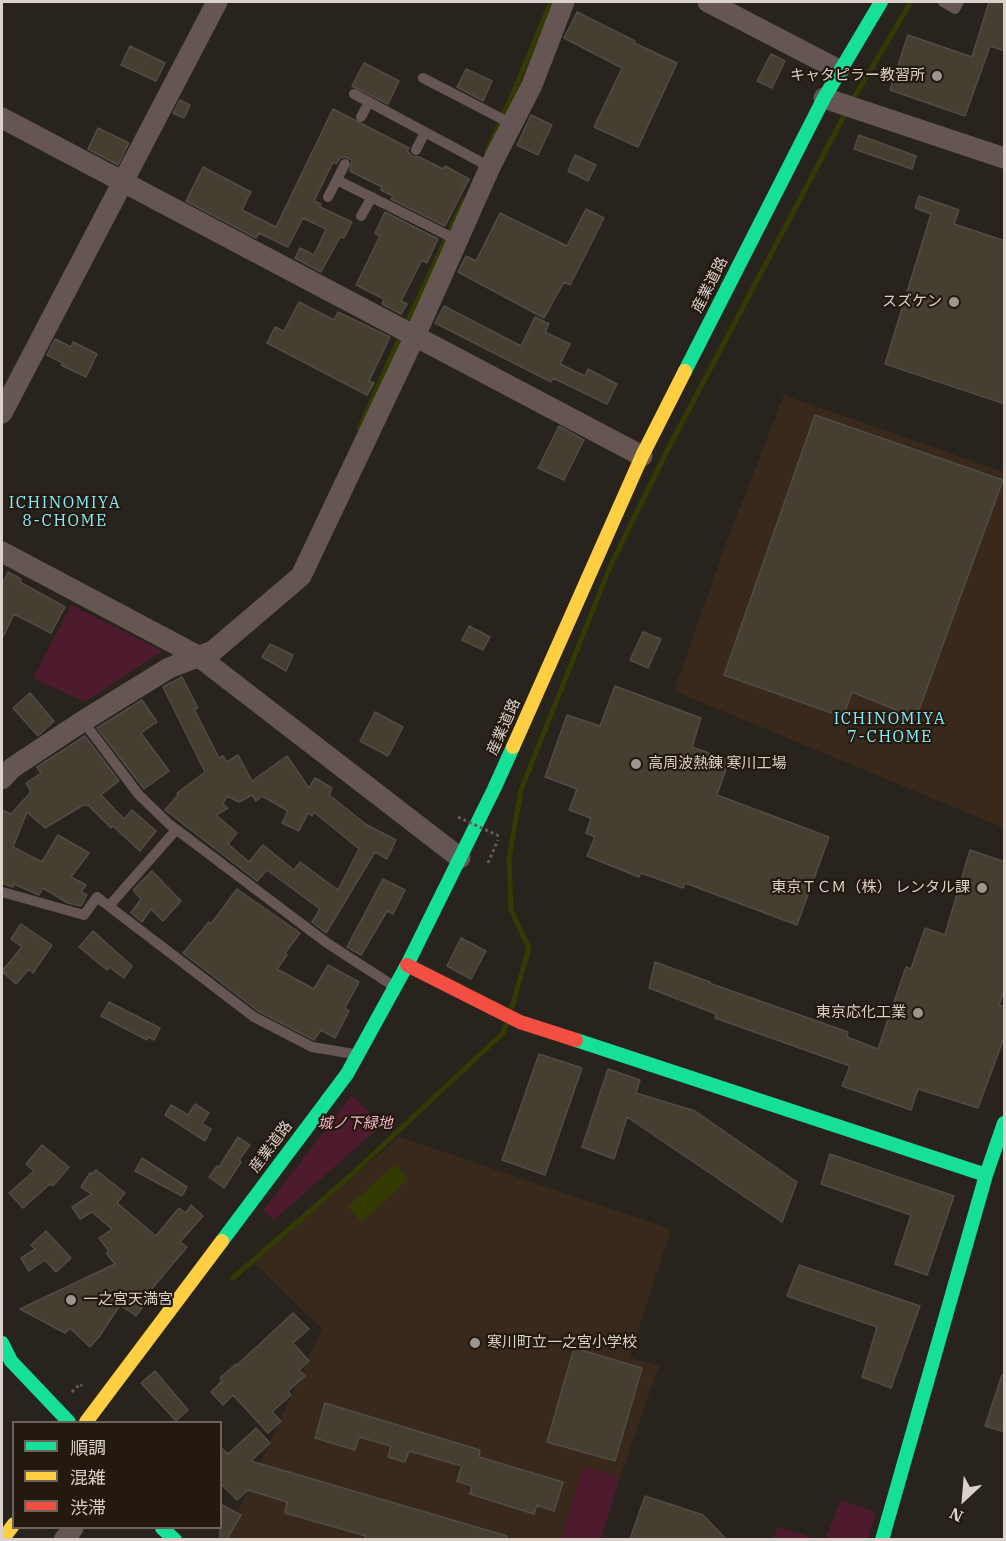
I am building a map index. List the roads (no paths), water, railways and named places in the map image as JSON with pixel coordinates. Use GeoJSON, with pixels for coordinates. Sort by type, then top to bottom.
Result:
{"type":"FeatureCollection","features":[{"type":"Feature","properties":{"kind":"main road","name":"産業道路"},"geometry":{"type":"LineString","coordinates":[[87,1421],[347,1074],[358,1055],[407,965],[494,789],[642,456],[824,98],[881,2]]}},
{"type":"Feature","properties":{"kind":"main road"},"geometry":{"type":"LineString","coordinates":[[407,965],[520,1023],[987,1175]]}},
{"type":"Feature","properties":{"kind":"main road"},"geometry":{"type":"LineString","coordinates":[[882,1539],[987,1175],[1005,1123]]}},
{"type":"Feature","properties":{"kind":"main road"},"geometry":{"type":"LineString","coordinates":[[3,1350],[68,1421]]}},
{"type":"Feature","properties":{"kind":"main road"},"geometry":{"type":"LineString","coordinates":[[2,1539],[12,1526]]}},
{"type":"Feature","properties":{"kind":"street"},"geometry":{"type":"LineString","coordinates":[[2,412],[217,2]]}},
{"type":"Feature","properties":{"kind":"street"},"geometry":{"type":"LineString","coordinates":[[2,779],[12,768],[169,668],[213,651],[301,576],[407,332],[459,241],[490,167],[532,85],[564,2]]}},
{"type":"Feature","properties":{"kind":"street"},"geometry":{"type":"LineString","coordinates":[[708,2],[839,70]]}},
{"type":"Feature","properties":{"kind":"street"},"geometry":{"type":"LineString","coordinates":[[824,98],[1005,158]]}},
{"type":"Feature","properties":{"kind":"street"},"geometry":{"type":"LineString","coordinates":[[2,118],[642,456]]}},
{"type":"Feature","properties":{"kind":"street"},"geometry":{"type":"LineString","coordinates":[[2,552],[198,656],[460,858]]}},
{"type":"Feature","properties":{"kind":"lane"},"geometry":{"type":"LineString","coordinates":[[943,2],[955,9],[959,2]]}},
{"type":"Feature","properties":{"kind":"lane"},"geometry":{"type":"LineString","coordinates":[[423,78],[512,124]]}},
{"type":"Feature","properties":{"kind":"lane"},"geometry":{"type":"LineString","coordinates":[[354,94],[490,167]]}},
{"type":"Feature","properties":{"kind":"lane"},"geometry":{"type":"LineString","coordinates":[[361,117],[369,102]]}},
{"type":"Feature","properties":{"kind":"lane"},"geometry":{"type":"LineString","coordinates":[[416,150],[425,132]]}},
{"type":"Feature","properties":{"kind":"lane"},"geometry":{"type":"LineString","coordinates":[[328,197],[345,164]]}},
{"type":"Feature","properties":{"kind":"lane"},"geometry":{"type":"LineString","coordinates":[[337,180],[459,241]]}},
{"type":"Feature","properties":{"kind":"lane"},"geometry":{"type":"LineString","coordinates":[[361,216],[372,197]]}},
{"type":"Feature","properties":{"kind":"lane"},"geometry":{"type":"LineString","coordinates":[[83,721],[139,795],[176,830],[327,943],[395,987]]}},
{"type":"Feature","properties":{"kind":"lane"},"geometry":{"type":"LineString","coordinates":[[109,906],[176,830]]}},
{"type":"Feature","properties":{"kind":"lane"},"geometry":{"type":"LineString","coordinates":[[2,892],[84,915],[97,897],[254,1017],[312,1047],[358,1055]]}},
{"type":"Feature","properties":{"kind":"waterway"},"geometry":{"type":"LineString","coordinates":[[487,151],[551,2]]}},
{"type":"Feature","properties":{"kind":"waterway"},"geometry":{"type":"LineString","coordinates":[[852,101],[911,2]]}},
{"type":"Feature","properties":{"kind":"waterway"},"geometry":{"type":"LineString","coordinates":[[512,1007],[529,948],[511,910],[509,858],[521,790],[610,567],[668,449],[846,112]]}},
{"type":"Feature","properties":{"kind":"waterway"},"geometry":{"type":"LineString","coordinates":[[406,325],[464,200]]}},
{"type":"Feature","properties":{"kind":"waterway"},"geometry":{"type":"LineString","coordinates":[[359,429],[402,333]]}},
{"type":"Feature","properties":{"kind":"waterway"},"geometry":{"type":"LineString","coordinates":[[233,1278],[349,1177],[503,1033],[506,1025]]}},
{"type":"Feature","properties":{"kind":"place","name":"キャタピラー教習所"},"geometry":{"type":"Point","coordinates":[937,76]}},
{"type":"Feature","properties":{"kind":"place","name":"スズケン"},"geometry":{"type":"Point","coordinates":[954,302]}},
{"type":"Feature","properties":{"kind":"place","name":"高周波熱錬 寒川工場"},"geometry":{"type":"Point","coordinates":[636,764]}},
{"type":"Feature","properties":{"kind":"place","name":"東京ＴＣＭ（株） レンタル課"},"geometry":{"type":"Point","coordinates":[982,888]}},
{"type":"Feature","properties":{"kind":"place","name":"東京応化工業"},"geometry":{"type":"Point","coordinates":[918,1013]}},
{"type":"Feature","properties":{"kind":"place","name":"一之宮天満宮"},"geometry":{"type":"Point","coordinates":[71,1300]}},
{"type":"Feature","properties":{"kind":"place","name":"寒川町立一之宮小学校"},"geometry":{"type":"Point","coordinates":[475,1343]}},
{"type":"Feature","properties":{"kind":"district","name":"ICHINOMIYA 8-CHOME"},"geometry":{"type":"Point","coordinates":[65,512]}},
{"type":"Feature","properties":{"kind":"district","name":"ICHINOMIYA 7-CHOME"},"geometry":{"type":"Point","coordinates":[890,728]}},
{"type":"Feature","properties":{"kind":"park label","name":"城ノ下緑地"},"geometry":{"type":"Point","coordinates":[355,1124]}}]}
